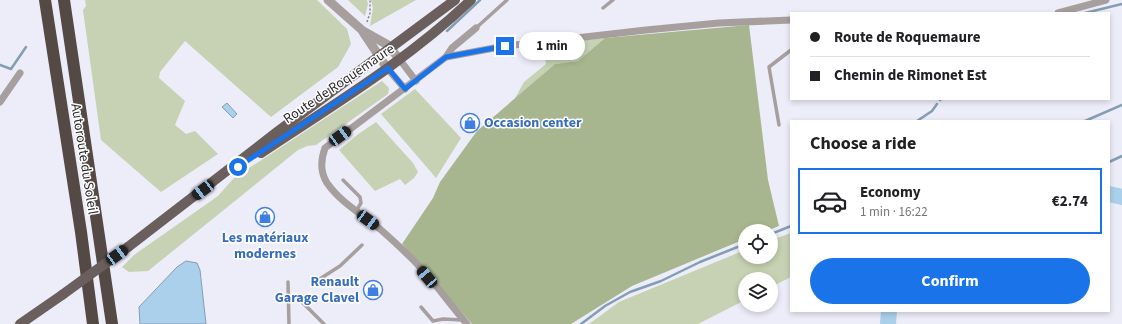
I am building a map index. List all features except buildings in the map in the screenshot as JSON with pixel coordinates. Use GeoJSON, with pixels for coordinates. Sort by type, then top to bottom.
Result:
{"type":"FeatureCollection","features":[{"type":"Feature","properties":{"kind":"highway","name":"Autoroute du Soleil"},"geometry":{"type":"LineString","coordinates":[[45,0],[81,232],[93,324]]}},
{"type":"Feature","properties":{"kind":"highway","name":"Autoroute du Soleil"},"geometry":{"type":"LineString","coordinates":[[64,0],[112,324]]}},
{"type":"Feature","properties":{"kind":"main road","name":"Route de Roquemaure"},"geometry":{"type":"LineString","coordinates":[[20,324],[128,247],[277,132],[379,58],[455,0]]}},
{"type":"Feature","properties":{"kind":"main road","name":"Route de Roquemaure"},"geometry":{"type":"LineString","coordinates":[[215,181],[400,60],[471,0]]}},
{"type":"Feature","properties":{"kind":"street"},"geometry":{"type":"LineString","coordinates":[[328,0],[363,31],[391,49],[416,81]]}},
{"type":"Feature","properties":{"kind":"street"},"geometry":{"type":"LineString","coordinates":[[1062,12],[1106,0]]}},
{"type":"Feature","properties":{"kind":"street"},"geometry":{"type":"LineString","coordinates":[[446,57],[505,46],[646,30],[719,23],[790,20]]}},
{"type":"Feature","properties":{"kind":"street"},"geometry":{"type":"LineString","coordinates":[[465,322],[409,255],[344,202],[326,181],[321,158],[325,148],[416,81],[446,57],[452,48],[476,28]]}},
{"type":"Feature","properties":{"kind":"street"},"geometry":{"type":"LineString","coordinates":[[363,31],[379,58],[405,89]]}},
{"type":"Feature","properties":{"kind":"street"},"geometry":{"type":"LineString","coordinates":[[0,102],[20,73]]}},
{"type":"Feature","properties":{"kind":"lane"},"geometry":{"type":"LineString","coordinates":[[476,28],[507,0]]}},
{"type":"Feature","properties":{"kind":"lane"},"geometry":{"type":"LineString","coordinates":[[603,8],[613,0]]}},
{"type":"Feature","properties":{"kind":"lane"},"geometry":{"type":"LineString","coordinates":[[779,125],[769,67],[790,51]]}},
{"type":"Feature","properties":{"kind":"lane"},"geometry":{"type":"LineString","coordinates":[[343,180],[360,197],[361,203],[356,212]]}},
{"type":"Feature","properties":{"kind":"lane"},"geometry":{"type":"LineString","coordinates":[[315,282],[340,266],[362,245]]}},
{"type":"Feature","properties":{"kind":"lane"},"geometry":{"type":"LineString","coordinates":[[288,282],[289,324]]}},
{"type":"Feature","properties":{"kind":"lane"},"geometry":{"type":"LineString","coordinates":[[289,297],[298,298],[324,324]]}},
{"type":"Feature","properties":{"kind":"lane"},"geometry":{"type":"LineString","coordinates":[[421,307],[433,321],[443,319],[465,322]]}},
{"type":"Feature","properties":{"kind":"path"},"geometry":{"type":"LineString","coordinates":[[363,31],[370,13],[370,0]]}},
{"type":"Feature","properties":{"kind":"green space"},"geometry":{"type":"Polygon","coordinates":[[[85,0],[317,0],[347,29],[351,44],[338,67],[271,117],[185,41],[160,72],[159,78],[185,101],[175,125],[186,134],[195,131],[218,154],[161,192],[101,140],[83,10],[86,6],[85,0]]]}},
{"type":"Feature","properties":{"kind":"green space"},"geometry":{"type":"Polygon","coordinates":[[[348,0],[367,0],[368,4],[365,16],[348,0]]]}},
{"type":"Feature","properties":{"kind":"green space"},"geometry":{"type":"Polygon","coordinates":[[[371,0],[416,0],[370,26],[373,8],[371,0]]]}},
{"type":"Feature","properties":{"kind":"green space"},"geometry":{"type":"Polygon","coordinates":[[[749,25],[768,180],[779,226],[778,224],[738,224],[738,242],[632,286],[571,324],[472,324],[402,244],[433,198],[440,182],[477,131],[555,64],[578,61],[605,38],[749,25]]]}},
{"type":"Feature","properties":{"kind":"green space"},"geometry":{"type":"Polygon","coordinates":[[[605,38],[578,61],[555,64],[514,100],[524,82],[546,64],[543,45],[605,38]]]}},
{"type":"Feature","properties":{"kind":"green space"},"geometry":{"type":"Polygon","coordinates":[[[382,81],[389,88],[388,94],[316,145],[307,146],[298,150],[148,271],[129,272],[122,267],[134,255],[218,196],[234,178],[382,81]]]}},
{"type":"Feature","properties":{"kind":"green space"},"geometry":{"type":"Polygon","coordinates":[[[415,89],[461,138],[436,178],[381,114],[415,89]]]}},
{"type":"Feature","properties":{"kind":"green space"},"geometry":{"type":"Polygon","coordinates":[[[376,122],[413,163],[418,172],[414,178],[405,185],[400,179],[375,191],[339,150],[376,122]]]}},
{"type":"Feature","properties":{"kind":"green space"},"geometry":{"type":"Polygon","coordinates":[[[790,233],[790,278],[778,284],[778,272],[738,272],[738,304],[698,324],[589,324],[619,302],[738,253],[738,264],[778,264],[778,238],[790,233]]]}},
{"type":"Feature","properties":{"kind":"water"},"geometry":{"type":"Polygon","coordinates":[[[227,103],[237,114],[233,118],[222,107],[227,103]]]}},
{"type":"Feature","properties":{"kind":"water"},"geometry":{"type":"Polygon","coordinates":[[[186,261],[197,263],[200,270],[206,324],[140,324],[139,307],[177,267],[186,261]]]}},
{"type":"Feature","properties":{"kind":"waterway"},"geometry":{"type":"LineString","coordinates":[[447,31],[480,0]]}},
{"type":"Feature","properties":{"kind":"waterway"},"geometry":{"type":"LineString","coordinates":[[1089,12],[1122,4]]}},
{"type":"Feature","properties":{"kind":"waterway"},"geometry":{"type":"LineString","coordinates":[[0,65],[11,69],[26,47]]}},
{"type":"Feature","properties":{"kind":"waterway"},"geometry":{"type":"LineString","coordinates":[[918,120],[932,111],[937,104]]}},
{"type":"Feature","properties":{"kind":"waterway"},"geometry":{"type":"LineString","coordinates":[[1087,120],[1122,105]]}},
{"type":"Feature","properties":{"kind":"waterway"},"geometry":{"type":"LineString","coordinates":[[1110,162],[1122,156]]}},
{"type":"Feature","properties":{"kind":"waterway"},"geometry":{"type":"LineString","coordinates":[[1110,194],[1122,197]]}},
{"type":"Feature","properties":{"kind":"waterway"},"geometry":{"type":"LineString","coordinates":[[778,231],[790,226]]}},
{"type":"Feature","properties":{"kind":"waterway"},"geometry":{"type":"LineString","coordinates":[[581,324],[605,306],[630,292],[661,281],[700,262],[738,247]]}},
{"type":"Feature","properties":{"kind":"waterway"},"geometry":{"type":"LineString","coordinates":[[888,324],[889,312]]}},
{"type":"Feature","properties":{"kind":"place","name":"Occasion center"},"geometry":{"type":"Point","coordinates":[470,123]}},
{"type":"Feature","properties":{"kind":"place","name":"Les matériaux modernes"},"geometry":{"type":"Point","coordinates":[265,217]}},
{"type":"Feature","properties":{"kind":"place","name":"Renault Garage Clavel"},"geometry":{"type":"Point","coordinates":[373,290]}},
{"type":"Feature","properties":{"kind":"route"},"geometry":{"type":"LineString","coordinates":[[238,167],[388,68],[405,89],[446,57],[505,46]]}}]}
